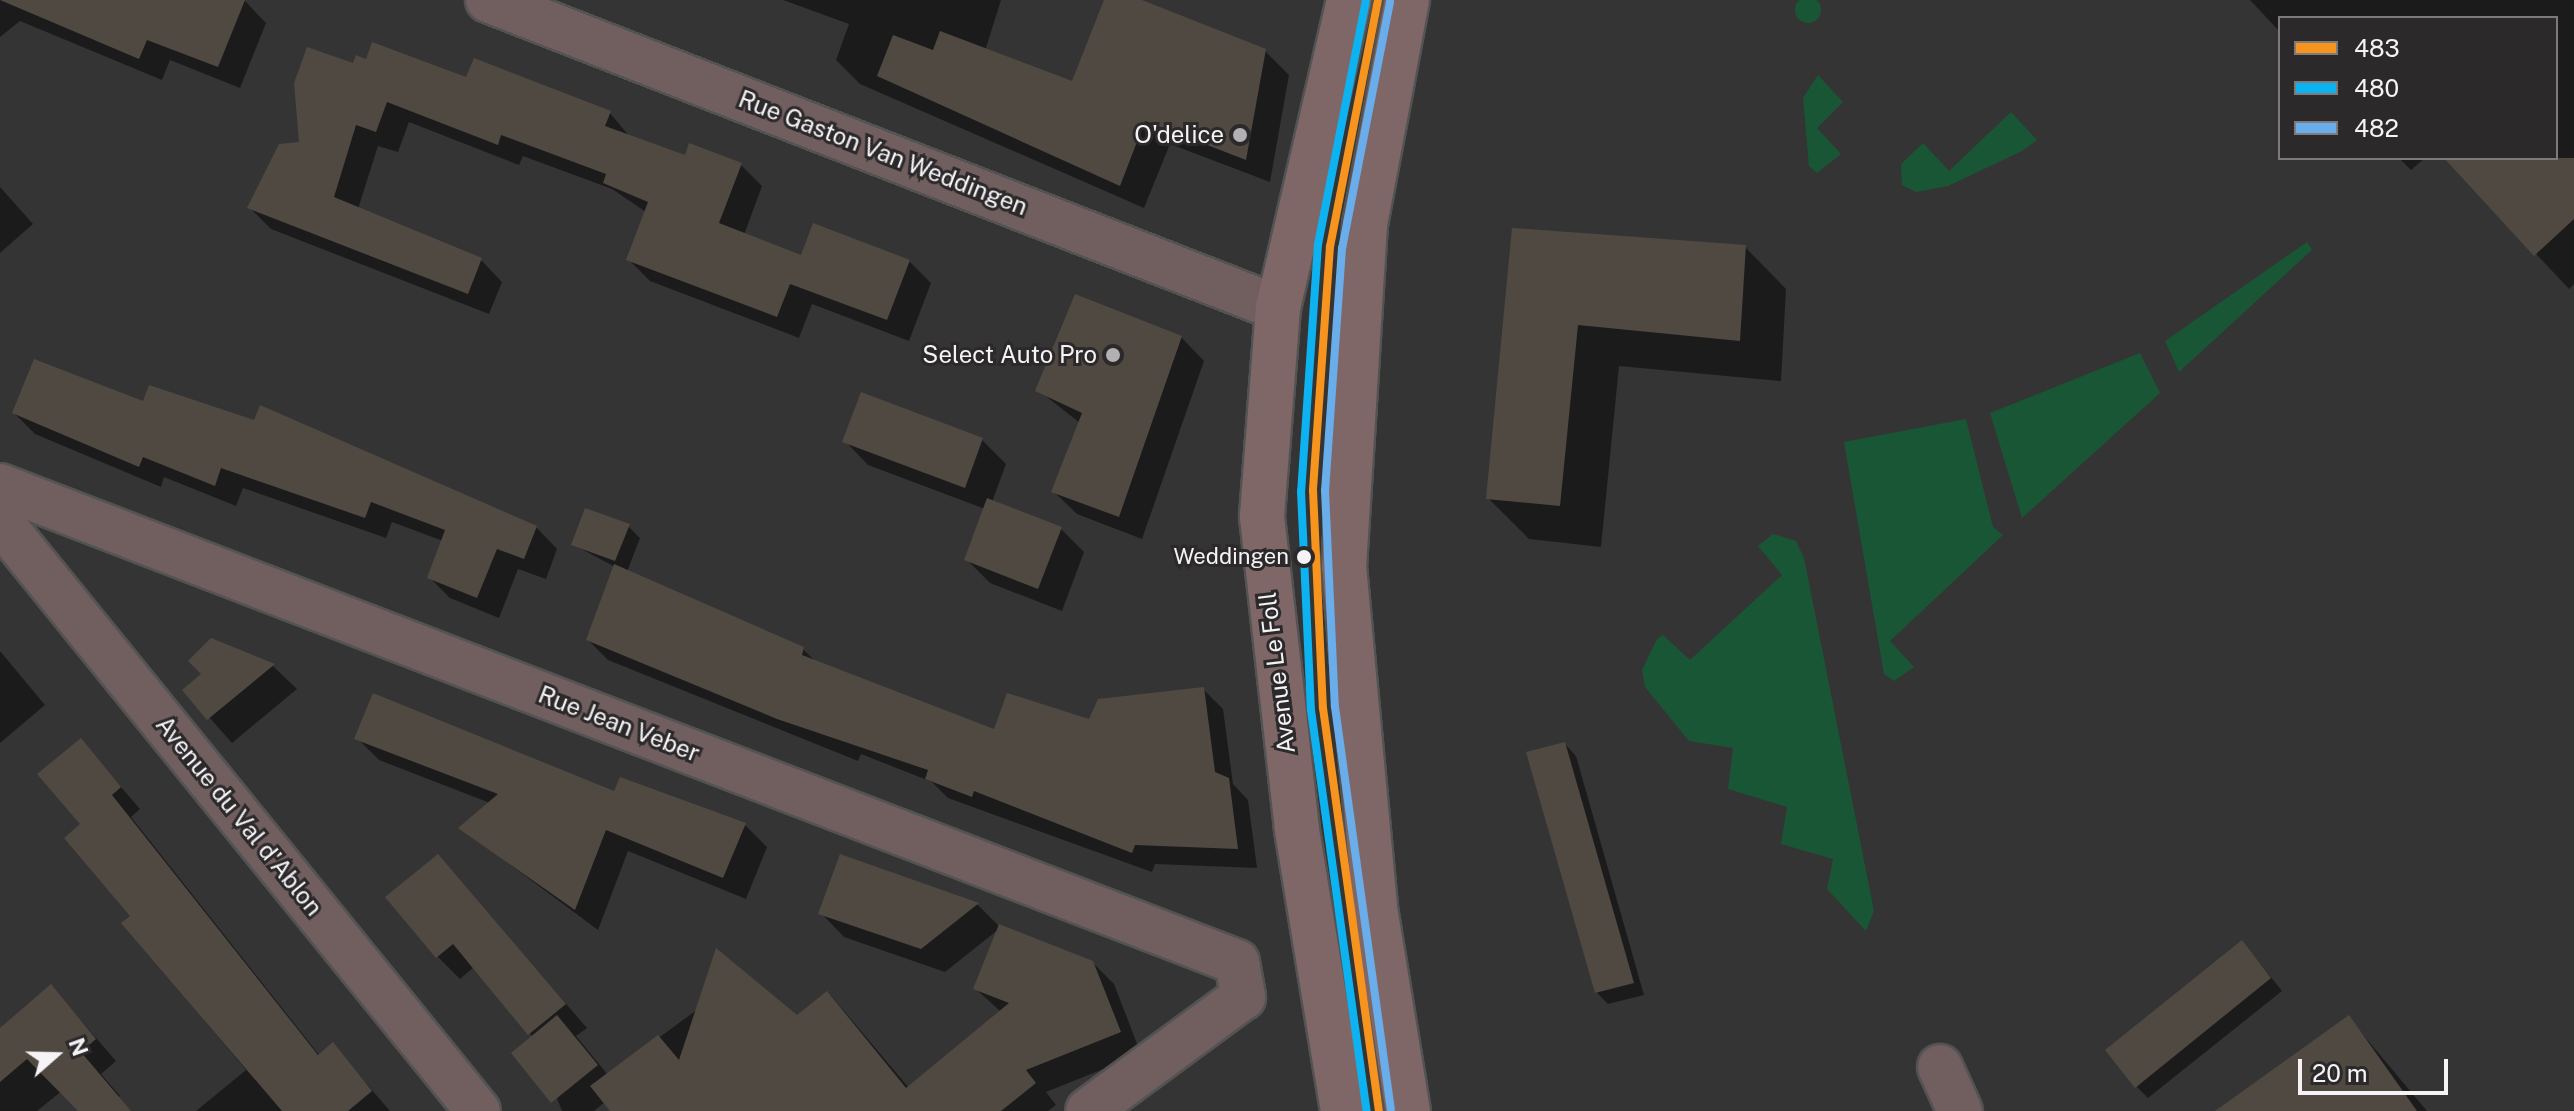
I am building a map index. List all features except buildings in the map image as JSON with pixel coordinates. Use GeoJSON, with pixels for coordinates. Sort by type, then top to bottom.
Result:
{"type":"FeatureCollection","features":[{"type":"Feature","properties":{"kind":"main road","name":"Avenue Le Foll"},"geometry":{"type":"LineString","coordinates":[[1343,1111],[1268,613],[1262,516],[1278,308],[1349,0]]}},
{"type":"Feature","properties":{"kind":"main road"},"geometry":{"type":"LineString","coordinates":[[1407,0],[1365,224],[1344,566],[1375,908],[1408,1111]]}},
{"type":"Feature","properties":{"kind":"street","name":"Rue Gaston Van Weddingen"},"geometry":{"type":"LineString","coordinates":[[488,0],[1278,308]]}},
{"type":"Feature","properties":{"kind":"street","name":"Rue Jean Veber"},"geometry":{"type":"LineString","coordinates":[[0,486],[1237,962],[1243,997],[1088,1111]]}},
{"type":"Feature","properties":{"kind":"street","name":"Avenue du Val d'Ablon"},"geometry":{"type":"LineString","coordinates":[[0,521],[478,1111]]}},
{"type":"Feature","properties":{"kind":"street"},"geometry":{"type":"LineString","coordinates":[[1940,1067],[1960,1111]]}},
{"type":"Feature","properties":{"kind":"green space"},"geometry":{"type":"Polygon","coordinates":[[[1802,-1],[1814,-1],[1820,5],[1820,15],[1813,22],[1803,22],[1796,15],[1796,5],[1802,-1]]]}},
{"type":"Feature","properties":{"kind":"green space"},"geometry":{"type":"Polygon","coordinates":[[[1818,75],[1843,102],[1817,128],[1841,154],[1817,173],[1809,166],[1803,98],[1818,75]]]}},
{"type":"Feature","properties":{"kind":"green space"},"geometry":{"type":"Polygon","coordinates":[[[2011,112],[2037,140],[2022,151],[1948,186],[1916,192],[1902,185],[1901,164],[1923,143],[1949,171],[2011,112]]]}},
{"type":"Feature","properties":{"kind":"green space"},"geometry":{"type":"Polygon","coordinates":[[[2307,242],[2312,250],[2179,372],[2165,341],[2307,242]]]}},
{"type":"Feature","properties":{"kind":"green space"},"geometry":{"type":"Polygon","coordinates":[[[2140,353],[2160,393],[2022,518],[1990,413],[2140,353]]]}},
{"type":"Feature","properties":{"kind":"green space"},"geometry":{"type":"Polygon","coordinates":[[[1966,419],[1993,527],[2003,535],[1890,641],[1914,667],[1894,681],[1884,674],[1844,442],[1966,419]]]}},
{"type":"Feature","properties":{"kind":"green space"},"geometry":{"type":"Polygon","coordinates":[[[1773,534],[1796,541],[1804,558],[1874,911],[1866,931],[1827,889],[1833,859],[1781,844],[1787,807],[1728,789],[1733,748],[1689,741],[1645,687],[1642,670],[1657,639],[1663,635],[1690,660],[1782,575],[1758,546],[1773,534]]]}},
{"type":"Feature","properties":{"kind":"transit line","name":"480"},"geometry":{"type":"LineString","coordinates":[[1366,0],[1318,244],[1301,491],[1311,710],[1367,1111]]}},
{"type":"Feature","properties":{"kind":"transit line","name":"483"},"geometry":{"type":"LineString","coordinates":[[1378,0],[1330,246],[1313,490],[1323,708],[1379,1111]]}},
{"type":"Feature","properties":{"kind":"transit line","name":"482"},"geometry":{"type":"LineString","coordinates":[[1390,2],[1342,248],[1325,490],[1335,707],[1391,1109]]}},
{"type":"Feature","properties":{"kind":"place","name":"O'delice"},"geometry":{"type":"Point","coordinates":[1240,135]}},
{"type":"Feature","properties":{"kind":"place","name":"Select Auto Pro"},"geometry":{"type":"Point","coordinates":[1113,355]}},
{"type":"Feature","properties":{"kind":"place","name":"Weddingen"},"geometry":{"type":"Point","coordinates":[1304,557]}}]}
